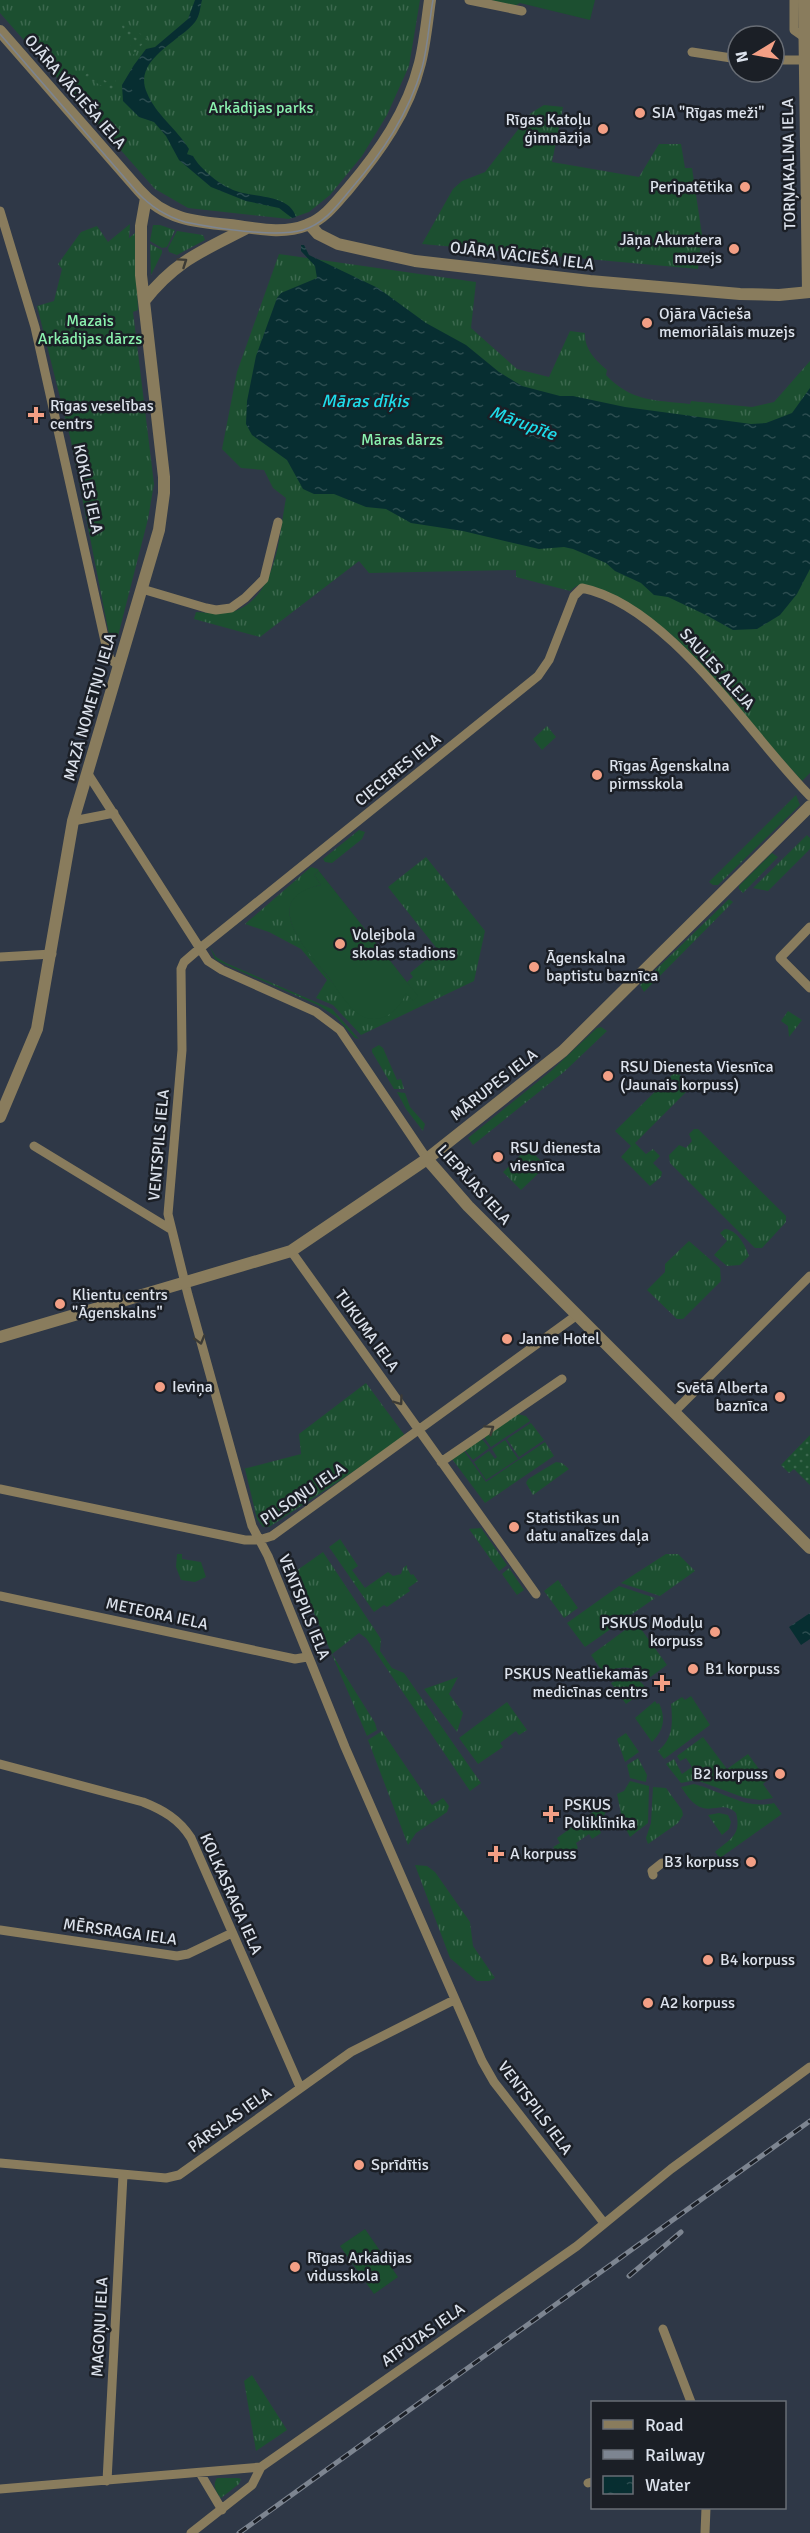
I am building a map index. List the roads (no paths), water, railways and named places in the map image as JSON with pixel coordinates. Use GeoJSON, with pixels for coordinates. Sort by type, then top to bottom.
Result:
{"type":"FeatureCollection","features":[{"type":"Feature","properties":{"kind":"street"},"geometry":{"type":"LineString","coordinates":[[310,225],[324,215],[383,146],[415,82],[423,54],[430,0]]}},
{"type":"Feature","properties":{"kind":"street"},"geometry":{"type":"LineString","coordinates":[[469,0],[522,11]]}},
{"type":"Feature","properties":{"kind":"street"},"geometry":{"type":"LineString","coordinates":[[794,0],[794,30],[804,38]]}},
{"type":"Feature","properties":{"kind":"street","name":"TORŅAKALNA IELA"},"geometry":{"type":"LineString","coordinates":[[804,0],[809,292]]}},
{"type":"Feature","properties":{"kind":"street","name":"OJĀRA VĀCIEŠA IELA"},"geometry":{"type":"LineString","coordinates":[[0,31],[146,198],[158,208],[179,218],[288,230],[310,225],[318,234],[338,244],[415,261],[590,281],[740,294],[780,295],[809,292]]}},
{"type":"Feature","properties":{"kind":"street"},"geometry":{"type":"LineString","coordinates":[[693,52],[726,57]]}},
{"type":"Feature","properties":{"kind":"street"},"geometry":{"type":"LineString","coordinates":[[786,60],[804,60]]}},
{"type":"Feature","properties":{"kind":"street","name":"MAZĀ NOMETŅU IELA"},"geometry":{"type":"LineString","coordinates":[[0,1117],[37,1029],[74,821],[159,530],[164,493],[144,301],[141,243],[146,198]]}},
{"type":"Feature","properties":{"kind":"street","name":"KOKLES IELA"},"geometry":{"type":"LineString","coordinates":[[0,211],[35,327],[106,650],[110,659],[119,666]]}},
{"type":"Feature","properties":{"kind":"street"},"geometry":{"type":"LineString","coordinates":[[144,301],[166,274],[182,262],[248,227]]}},
{"type":"Feature","properties":{"kind":"street"},"geometry":{"type":"LineString","coordinates":[[142,589],[206,608],[231,608],[264,579],[278,522]]}},
{"type":"Feature","properties":{"kind":"street","name":"SAULES ALEJA"},"geometry":{"type":"LineString","coordinates":[[582,588],[620,604],[663,633],[690,659],[810,796]]}},
{"type":"Feature","properties":{"kind":"street","name":"CIECERES IELA"},"geometry":{"type":"LineString","coordinates":[[199,949],[538,676],[549,660],[574,596],[582,588]]}},
{"type":"Feature","properties":{"kind":"street","name":"LIEPĀJAS IELA"},"geometry":{"type":"LineString","coordinates":[[88,774],[208,961],[222,970],[316,1012],[340,1030],[427,1159],[468,1206],[810,1548]]}},
{"type":"Feature","properties":{"kind":"street","name":"MĀRUPES IELA"},"geometry":{"type":"LineString","coordinates":[[0,1337],[291,1251],[427,1159],[563,1051],[810,806]]}},
{"type":"Feature","properties":{"kind":"street"},"geometry":{"type":"LineString","coordinates":[[74,821],[114,813]]}},
{"type":"Feature","properties":{"kind":"street"},"geometry":{"type":"LineString","coordinates":[[810,927],[780,957],[810,988]]}},
{"type":"Feature","properties":{"kind":"street","name":"VENTSPILS IELA"},"geometry":{"type":"LineString","coordinates":[[199,949],[184,962],[180,976],[182,1050],[168,1214],[252,1526],[482,2061],[494,2082],[604,2223]]}},
{"type":"Feature","properties":{"kind":"street"},"geometry":{"type":"LineString","coordinates":[[0,957],[52,954]]}},
{"type":"Feature","properties":{"kind":"street"},"geometry":{"type":"LineString","coordinates":[[34,1146],[172,1230]]}},
{"type":"Feature","properties":{"kind":"street","name":"TUKUMA IELA"},"geometry":{"type":"LineString","coordinates":[[291,1251],[536,1594]]}},
{"type":"Feature","properties":{"kind":"street"},"geometry":{"type":"LineString","coordinates":[[674,1412],[810,1276]]}},
{"type":"Feature","properties":{"kind":"street","name":"PILSOŅU IELA"},"geometry":{"type":"LineString","coordinates":[[0,1489],[245,1540],[259,1540],[272,1536],[577,1315]]}},
{"type":"Feature","properties":{"kind":"street"},"geometry":{"type":"LineString","coordinates":[[441,1462],[562,1379]]}},
{"type":"Feature","properties":{"kind":"street","name":"METEORA IELA"},"geometry":{"type":"LineString","coordinates":[[0,1596],[295,1659],[307,1657]]}},
{"type":"Feature","properties":{"kind":"street","name":"KOLKASRAGA IELA"},"geometry":{"type":"LineString","coordinates":[[0,1764],[143,1802],[169,1814],[178,1821],[191,1838],[300,2087]]}},
{"type":"Feature","properties":{"kind":"street"},"geometry":{"type":"LineString","coordinates":[[653,1875],[652,1871],[662,1863]]}},
{"type":"Feature","properties":{"kind":"street","name":"MĒRSRAGA IELA"},"geometry":{"type":"LineString","coordinates":[[0,1930],[177,1956],[188,1954],[232,1934]]}},
{"type":"Feature","properties":{"kind":"street","name":"PĀRSLAS IELA"},"geometry":{"type":"LineString","coordinates":[[0,2163],[166,2178],[179,2175],[351,2052],[454,2000]]}},
{"type":"Feature","properties":{"kind":"street","name":"ATPŪTAS IELA"},"geometry":{"type":"LineString","coordinates":[[0,2489],[261,2467],[577,2246],[671,2169],[810,2067]]}},
{"type":"Feature","properties":{"kind":"street","name":"MAGOŅU IELA"},"geometry":{"type":"LineString","coordinates":[[107,2481],[123,2175]]}},
{"type":"Feature","properties":{"kind":"street"},"geometry":{"type":"LineString","coordinates":[[663,2330],[690,2401]]}},
{"type":"Feature","properties":{"kind":"street"},"geometry":{"type":"LineString","coordinates":[[191,2533],[252,2485],[261,2467]]}},
{"type":"Feature","properties":{"kind":"street"},"geometry":{"type":"LineString","coordinates":[[200,2473],[222,2510]]}},
{"type":"Feature","properties":{"kind":"street"},"geometry":{"type":"LineString","coordinates":[[705,2533],[706,2509]]}},
{"type":"Feature","properties":{"kind":"water"},"geometry":{"type":"Polygon","coordinates":[[[195,0],[202,0],[197,20],[151,61],[144,81],[147,93],[156,108],[189,149],[187,154],[193,156],[212,176],[236,191],[271,198],[286,204],[296,217],[292,218],[279,208],[246,201],[211,187],[179,160],[166,136],[154,122],[139,117],[123,101],[122,85],[134,65],[146,49],[155,47],[188,19],[195,0]]]}},
{"type":"Feature","properties":{"kind":"water","name":"Māras dīķis"},"geometry":{"type":"Polygon","coordinates":[[[301,245],[304,245],[309,255],[378,288],[426,323],[466,345],[499,372],[522,386],[560,396],[573,396],[625,407],[751,424],[766,423],[792,413],[810,388],[810,569],[797,594],[780,615],[757,629],[733,630],[668,597],[654,595],[641,583],[615,571],[606,563],[573,549],[564,547],[539,549],[463,531],[411,523],[386,509],[366,507],[334,494],[314,494],[303,489],[287,460],[252,435],[246,424],[247,401],[256,356],[277,298],[281,293],[317,278],[315,266],[301,251],[301,245]]]}},
{"type":"Feature","properties":{"kind":"water"},"geometry":{"type":"Polygon","coordinates":[[[810,1613],[810,1639],[801,1645],[789,1627],[810,1613]]]}},
{"type":"Feature","properties":{"kind":"tram line"},"geometry":{"type":"LineString","coordinates":[[0,34],[137,192],[159,210],[185,222],[212,227],[261,233],[291,232],[311,227],[330,213],[373,162],[393,133],[409,102],[422,68],[433,0]]}},
{"type":"Feature","properties":{"kind":"railway"},"geometry":{"type":"LineString","coordinates":[[239,2533],[810,2121]]}},
{"type":"Feature","properties":{"kind":"railway"},"geometry":{"type":"LineString","coordinates":[[629,2276],[681,2232]]}},
{"type":"Feature","properties":{"kind":"place","name":"SIA \"Rīgas meži\""},"geometry":{"type":"Point","coordinates":[640,113]}},
{"type":"Feature","properties":{"kind":"place","name":"Rīgas Katoļu ģimnāzija"},"geometry":{"type":"Point","coordinates":[603,129]}},
{"type":"Feature","properties":{"kind":"place","name":"Peripatētika"},"geometry":{"type":"Point","coordinates":[745,187]}},
{"type":"Feature","properties":{"kind":"place","name":"Jāņa Akuratera muzejs"},"geometry":{"type":"Point","coordinates":[734,249]}},
{"type":"Feature","properties":{"kind":"place","name":"Ojāra Vācieša memoriālais muzejs"},"geometry":{"type":"Point","coordinates":[647,323]}},
{"type":"Feature","properties":{"kind":"place","name":"Rīgas veselības centrs"},"geometry":{"type":"Point","coordinates":[36,415]}},
{"type":"Feature","properties":{"kind":"place","name":"Rīgas Āgenskalna pirmsskola"},"geometry":{"type":"Point","coordinates":[597,775]}},
{"type":"Feature","properties":{"kind":"place","name":"Volejbola skolas stadions"},"geometry":{"type":"Point","coordinates":[340,944]}},
{"type":"Feature","properties":{"kind":"place","name":"Āgenskalna baptistu baznīca"},"geometry":{"type":"Point","coordinates":[534,967]}},
{"type":"Feature","properties":{"kind":"place","name":"RSU Dienesta Viesnīca (Jaunais korpuss)"},"geometry":{"type":"Point","coordinates":[608,1076]}},
{"type":"Feature","properties":{"kind":"place","name":"RSU dienesta viesnīca"},"geometry":{"type":"Point","coordinates":[498,1157]}},
{"type":"Feature","properties":{"kind":"place","name":"Klientu centrs \"Āgenskalns\""},"geometry":{"type":"Point","coordinates":[60,1304]}},
{"type":"Feature","properties":{"kind":"place","name":"Janne Hotel"},"geometry":{"type":"Point","coordinates":[507,1339]}},
{"type":"Feature","properties":{"kind":"place","name":"Ieviņa"},"geometry":{"type":"Point","coordinates":[160,1387]}},
{"type":"Feature","properties":{"kind":"place","name":"Svētā Alberta baznīca"},"geometry":{"type":"Point","coordinates":[780,1397]}},
{"type":"Feature","properties":{"kind":"place","name":"Statistikas un datu analīzes daļa"},"geometry":{"type":"Point","coordinates":[514,1527]}},
{"type":"Feature","properties":{"kind":"place","name":"PSKUS Moduļu korpuss"},"geometry":{"type":"Point","coordinates":[715,1632]}},
{"type":"Feature","properties":{"kind":"place","name":"B1 korpuss"},"geometry":{"type":"Point","coordinates":[693,1669]}},
{"type":"Feature","properties":{"kind":"place","name":"PSKUS Neatliekamās medicīnas centrs"},"geometry":{"type":"Point","coordinates":[662,1683]}},
{"type":"Feature","properties":{"kind":"place","name":"B2 korpuss"},"geometry":{"type":"Point","coordinates":[780,1774]}},
{"type":"Feature","properties":{"kind":"place","name":"PSKUS Poliklīnika"},"geometry":{"type":"Point","coordinates":[551,1814]}},
{"type":"Feature","properties":{"kind":"place","name":"A korpuss"},"geometry":{"type":"Point","coordinates":[496,1854]}},
{"type":"Feature","properties":{"kind":"place","name":"B3 korpuss"},"geometry":{"type":"Point","coordinates":[751,1862]}},
{"type":"Feature","properties":{"kind":"place","name":"B4 korpuss"},"geometry":{"type":"Point","coordinates":[708,1960]}},
{"type":"Feature","properties":{"kind":"place","name":"A2 korpuss"},"geometry":{"type":"Point","coordinates":[648,2003]}},
{"type":"Feature","properties":{"kind":"place","name":"Sprīdītis"},"geometry":{"type":"Point","coordinates":[359,2165]}},
{"type":"Feature","properties":{"kind":"place","name":"Rīgas Arkādijas vidusskola"},"geometry":{"type":"Point","coordinates":[295,2267]}},
{"type":"Feature","properties":{"kind":"park label","name":"Arkādijas parks"},"geometry":{"type":"Point","coordinates":[261,108]}},
{"type":"Feature","properties":{"kind":"park label","name":"Mazais Arkādijas dārzs"},"geometry":{"type":"Point","coordinates":[90,330]}},
{"type":"Feature","properties":{"kind":"park label","name":"Māras dārzs"},"geometry":{"type":"Point","coordinates":[402,440]}},
{"type":"Feature","properties":{"kind":"water label","name":"Mārupīte"},"geometry":{"type":"Point","coordinates":[523,423]}}]}
